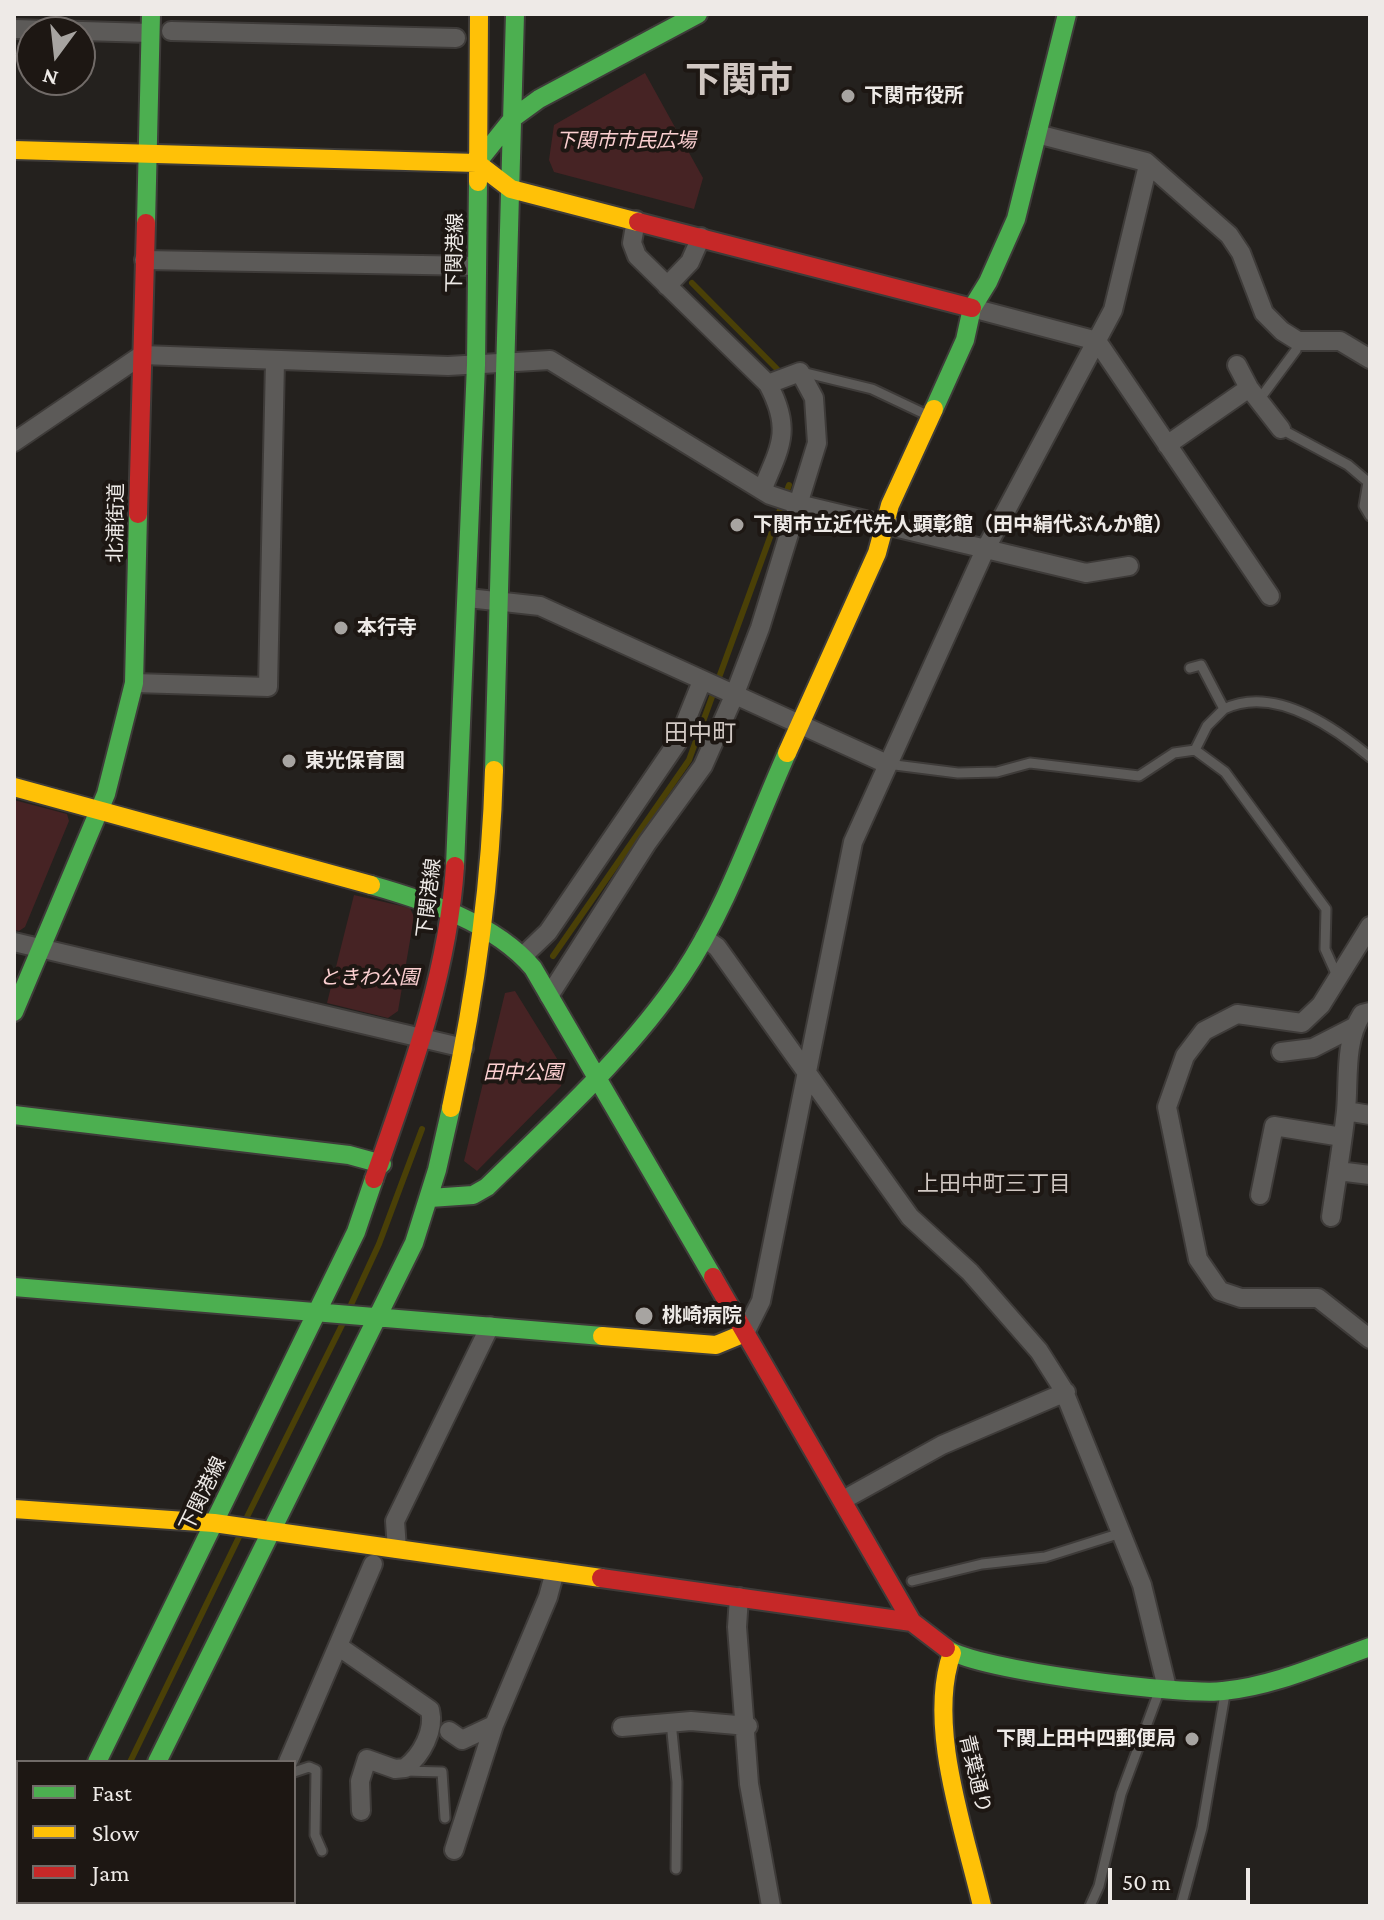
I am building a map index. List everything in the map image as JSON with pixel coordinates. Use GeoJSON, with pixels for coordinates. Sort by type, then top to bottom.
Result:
{"type":"FeatureCollection","features":[{"type":"Feature","properties":{"kind":"street","name":"北浦街道"},"geometry":{"type":"LineString","coordinates":[[14,1012],[98,810],[116,759],[134,683],[151,14]]}},
{"type":"Feature","properties":{"kind":"street","name":"下関港線"},"geometry":{"type":"LineString","coordinates":[[98,1760],[214,1523],[323,1312],[382,1164],[423,1039],[452,916],[462,762],[476,365],[479,14]]}},
{"type":"Feature","properties":{"kind":"street"},"geometry":{"type":"LineString","coordinates":[[158,1760],[262,1529],[370,1317],[414,1243],[430,1198],[464,1048],[483,928],[496,758],[515,14]]}},
{"type":"Feature","properties":{"kind":"street"},"geometry":{"type":"LineString","coordinates":[[477,163],[513,118],[539,99],[698,14]]}},
{"type":"Feature","properties":{"kind":"street"},"geometry":{"type":"LineString","coordinates":[[430,1198],[473,1195],[487,1187],[650,1023],[677,986],[704,938],[877,553],[884,524],[965,340],[972,308],[988,282],[1016,219],[1067,14]]}},
{"type":"Feature","properties":{"kind":"street"},"geometry":{"type":"LineString","coordinates":[[14,29],[150,33]]}},
{"type":"Feature","properties":{"kind":"street"},"geometry":{"type":"LineString","coordinates":[[171,31],[456,38]]}},
{"type":"Feature","properties":{"kind":"street"},"geometry":{"type":"LineString","coordinates":[[1037,134],[1148,165],[1229,235],[1241,253],[1264,313],[1298,341],[1340,341],[1370,359]]}},
{"type":"Feature","properties":{"kind":"street"},"geometry":{"type":"LineString","coordinates":[[14,150],[477,163],[511,189],[1097,341],[1270,596]]}},
{"type":"Feature","properties":{"kind":"street"},"geometry":{"type":"LineString","coordinates":[[14,1287],[716,1345],[745,1333],[761,1301],[848,859],[887,764],[985,550],[1117,300],[1148,165]]}},
{"type":"Feature","properties":{"kind":"street"},"geometry":{"type":"LineString","coordinates":[[636,220],[633,249],[768,384],[784,418],[784,431],[766,492]]}},
{"type":"Feature","properties":{"kind":"street"},"geometry":{"type":"LineString","coordinates":[[667,286],[690,262],[701,237]]}},
{"type":"Feature","properties":{"kind":"street"},"geometry":{"type":"LineString","coordinates":[[144,260],[477,266]]}},
{"type":"Feature","properties":{"kind":"street"},"geometry":{"type":"LineString","coordinates":[[14,442],[142,355],[476,365],[550,360],[766,492],[797,504],[1086,573],[1129,566]]}},
{"type":"Feature","properties":{"kind":"street"},"geometry":{"type":"LineString","coordinates":[[134,683],[268,687],[275,361]]}},
{"type":"Feature","properties":{"kind":"street"},"geometry":{"type":"LineString","coordinates":[[1237,365],[1254,394],[1281,429]]}},
{"type":"Feature","properties":{"kind":"street"},"geometry":{"type":"LineString","coordinates":[[549,996],[639,855],[703,766],[731,695],[797,504],[819,427],[814,398],[800,372],[768,384]]}},
{"type":"Feature","properties":{"kind":"street"},"geometry":{"type":"LineString","coordinates":[[1167,445],[1254,394]]}},
{"type":"Feature","properties":{"kind":"street"},"geometry":{"type":"LineString","coordinates":[[468,598],[540,606],[887,764]]}},
{"type":"Feature","properties":{"kind":"street"},"geometry":{"type":"LineString","coordinates":[[523,956],[548,932],[677,743],[705,682]]}},
{"type":"Feature","properties":{"kind":"street"},"geometry":{"type":"LineString","coordinates":[[14,787],[424,900],[452,916],[483,928],[523,956],[597,1076],[912,1622],[952,1653],[1001,1668],[1225,1693],[1272,1682],[1370,1647]]}},
{"type":"Feature","properties":{"kind":"street"},"geometry":{"type":"LineString","coordinates":[[1370,926],[1321,1005],[1302,1023],[1237,1014],[1204,1031],[1185,1056],[1167,1107],[1198,1259],[1220,1291],[1241,1298],[1318,1298],[1370,1339]]}},
{"type":"Feature","properties":{"kind":"street"},"geometry":{"type":"LineString","coordinates":[[704,938],[717,947],[910,1217],[970,1272],[1039,1351],[1066,1392],[1153,1617],[1164,1688]]}},
{"type":"Feature","properties":{"kind":"street"},"geometry":{"type":"LineString","coordinates":[[14,942],[464,1048]]}},
{"type":"Feature","properties":{"kind":"street"},"geometry":{"type":"LineString","coordinates":[[1331,1217],[1354,1027],[1362,1014],[1370,1012]]}},
{"type":"Feature","properties":{"kind":"street"},"geometry":{"type":"LineString","coordinates":[[1281,1052],[1313,1048],[1354,1027]]}},
{"type":"Feature","properties":{"kind":"street"},"geometry":{"type":"LineString","coordinates":[[1346,1111],[1370,1115]]}},
{"type":"Feature","properties":{"kind":"street"},"geometry":{"type":"LineString","coordinates":[[14,1115],[349,1155],[382,1164]]}},
{"type":"Feature","properties":{"kind":"street"},"geometry":{"type":"LineString","coordinates":[[1260,1195],[1274,1126],[1342,1137]]}},
{"type":"Feature","properties":{"kind":"street"},"geometry":{"type":"LineString","coordinates":[[1338,1171],[1370,1175]]}},
{"type":"Feature","properties":{"kind":"street"},"geometry":{"type":"LineString","coordinates":[[397,1549],[395,1521],[490,1326]]}},
{"type":"Feature","properties":{"kind":"street"},"geometry":{"type":"LineString","coordinates":[[843,1500],[942,1445],[1066,1392]]}},
{"type":"Feature","properties":{"kind":"street"},"geometry":{"type":"LineString","coordinates":[[14,1509],[262,1529],[912,1622]]}},
{"type":"Feature","properties":{"kind":"street"},"geometry":{"type":"LineString","coordinates":[[289,1760],[373,1564]]}},
{"type":"Feature","properties":{"kind":"street"},"geometry":{"type":"LineString","coordinates":[[454,1850],[494,1725],[548,1597],[555,1571]]}},
{"type":"Feature","properties":{"kind":"street"},"geometry":{"type":"LineString","coordinates":[[739,1597],[737,1627],[748,1726],[749,1784],[771,1906]]}},
{"type":"Feature","properties":{"kind":"street"},"geometry":{"type":"LineString","coordinates":[[338,1646],[430,1710],[431,1733],[410,1764],[400,1770],[367,1759],[360,1781],[361,1811]]}},
{"type":"Feature","properties":{"kind":"street","name":"青葉通り"},"geometry":{"type":"LineString","coordinates":[[952,1653],[943,1678],[941,1722],[982,1906]]}},
{"type":"Feature","properties":{"kind":"street"},"geometry":{"type":"LineString","coordinates":[[622,1727],[671,1722],[748,1726]]}},
{"type":"Feature","properties":{"kind":"street"},"geometry":{"type":"LineString","coordinates":[[449,1731],[462,1740],[494,1725]]}},
{"type":"Feature","properties":{"kind":"lane"},"geometry":{"type":"LineString","coordinates":[[1254,394],[1296,350],[1298,341]]}},
{"type":"Feature","properties":{"kind":"lane"},"geometry":{"type":"LineString","coordinates":[[800,372],[872,389],[930,417]]}},
{"type":"Feature","properties":{"kind":"lane"},"geometry":{"type":"LineString","coordinates":[[1281,429],[1348,465],[1368,482],[1364,506],[1370,516]]}},
{"type":"Feature","properties":{"kind":"lane"},"geometry":{"type":"LineString","coordinates":[[1190,668],[1201,665],[1224,709]]}},
{"type":"Feature","properties":{"kind":"lane"},"geometry":{"type":"LineString","coordinates":[[1195,750],[1207,726],[1224,709],[1252,701],[1295,711],[1338,732],[1370,757]]}},
{"type":"Feature","properties":{"kind":"lane"},"geometry":{"type":"LineString","coordinates":[[887,764],[958,773],[997,772],[1030,763],[1139,776],[1174,753],[1195,750],[1225,772],[1326,909],[1325,949],[1338,978]]}},
{"type":"Feature","properties":{"kind":"lane"},"geometry":{"type":"LineString","coordinates":[[912,1581],[982,1564],[1045,1557],[1121,1533]]}},
{"type":"Feature","properties":{"kind":"lane"},"geometry":{"type":"LineString","coordinates":[[1090,1906],[1099,1886],[1121,1794],[1164,1688]]}},
{"type":"Feature","properties":{"kind":"lane"},"geometry":{"type":"LineString","coordinates":[[1181,1906],[1202,1828],[1225,1693]]}},
{"type":"Feature","properties":{"kind":"lane"},"geometry":{"type":"LineString","coordinates":[[671,1722],[677,1782],[676,1869]]}},
{"type":"Feature","properties":{"kind":"lane"},"geometry":{"type":"LineString","coordinates":[[296,1771],[309,1767],[316,1770],[315,1835],[322,1851]]}},
{"type":"Feature","properties":{"kind":"lane"},"geometry":{"type":"LineString","coordinates":[[400,1770],[442,1772],[445,1818]]}},
{"type":"Feature","properties":{"kind":"green space","name":"下関市市民広場"},"geometry":{"type":"Polygon","coordinates":[[[645,73],[703,178],[694,209],[554,172],[549,160],[554,125],[645,73]]]}},
{"type":"Feature","properties":{"kind":"green space"},"geometry":{"type":"Polygon","coordinates":[[[14,800],[67,814],[69,821],[25,927],[19,931],[14,930],[14,800]]]}},
{"type":"Feature","properties":{"kind":"green space","name":"ときわ公園"},"geometry":{"type":"Polygon","coordinates":[[[354,895],[410,908],[414,917],[398,1011],[388,1018],[327,1003],[354,895]]]}},
{"type":"Feature","properties":{"kind":"green space","name":"田中公園"},"geometry":{"type":"Polygon","coordinates":[[[515,991],[564,1070],[561,1086],[477,1171],[464,1161],[505,993],[515,991]]]}},
{"type":"Feature","properties":{"kind":"waterway"},"geometry":{"type":"LineString","coordinates":[[692,283],[780,372]]}},
{"type":"Feature","properties":{"kind":"waterway"},"geometry":{"type":"LineString","coordinates":[[553,956],[689,760],[789,485]]}},
{"type":"Feature","properties":{"kind":"waterway"},"geometry":{"type":"LineString","coordinates":[[349,1309],[379,1244],[422,1129]]}},
{"type":"Feature","properties":{"kind":"waterway"},"geometry":{"type":"LineString","coordinates":[[245,1521],[343,1323]]}},
{"type":"Feature","properties":{"kind":"waterway"},"geometry":{"type":"LineString","coordinates":[[131,1760],[240,1535]]}},
{"type":"Feature","properties":{"kind":"traffic: fast"},"geometry":{"type":"LineString","coordinates":[[146,223],[151,14]]}},
{"type":"Feature","properties":{"kind":"traffic: fast"},"geometry":{"type":"LineString","coordinates":[[494,770],[515,14]]}},
{"type":"Feature","properties":{"kind":"traffic: fast"},"geometry":{"type":"LineString","coordinates":[[477,163],[513,118],[539,99],[698,14]]}},
{"type":"Feature","properties":{"kind":"traffic: fast"},"geometry":{"type":"LineString","coordinates":[[934,409],[965,340],[972,308],[988,282],[1016,219],[1067,14]]}},
{"type":"Feature","properties":{"kind":"traffic: fast"},"geometry":{"type":"LineString","coordinates":[[455,866],[476,365],[478,182]]}},
{"type":"Feature","properties":{"kind":"traffic: fast"},"geometry":{"type":"LineString","coordinates":[[14,1012],[106,794],[134,683],[138,514]]}},
{"type":"Feature","properties":{"kind":"traffic: fast"},"geometry":{"type":"LineString","coordinates":[[430,1198],[473,1195],[487,1187],[590,1086],[661,1004],[713,922],[787,753]]}},
{"type":"Feature","properties":{"kind":"traffic: fast"},"geometry":{"type":"LineString","coordinates":[[371,885],[437,906],[480,926],[500,938],[533,968],[713,1277]]}},
{"type":"Feature","properties":{"kind":"traffic: fast"},"geometry":{"type":"LineString","coordinates":[[158,1760],[414,1243],[437,1170],[451,1108]]}},
{"type":"Feature","properties":{"kind":"traffic: fast"},"geometry":{"type":"LineString","coordinates":[[14,1115],[349,1155],[382,1164]]}},
{"type":"Feature","properties":{"kind":"traffic: fast"},"geometry":{"type":"LineString","coordinates":[[98,1760],[356,1232],[374,1179]]}},
{"type":"Feature","properties":{"kind":"traffic: fast"},"geometry":{"type":"LineString","coordinates":[[14,1287],[602,1336]]}},
{"type":"Feature","properties":{"kind":"traffic: fast"},"geometry":{"type":"LineString","coordinates":[[946,1648],[996,1665],[1080,1680],[1223,1691],[1298,1674],[1370,1647]]}},
{"type":"Feature","properties":{"kind":"traffic: slow"},"geometry":{"type":"LineString","coordinates":[[478,182],[479,14]]}},
{"type":"Feature","properties":{"kind":"traffic: slow"},"geometry":{"type":"LineString","coordinates":[[14,150],[477,163],[511,189],[638,222]]}},
{"type":"Feature","properties":{"kind":"traffic: slow"},"geometry":{"type":"LineString","coordinates":[[787,753],[877,553],[890,505],[934,409]]}},
{"type":"Feature","properties":{"kind":"traffic: slow"},"geometry":{"type":"LineString","coordinates":[[451,1108],[480,940],[494,770]]}},
{"type":"Feature","properties":{"kind":"traffic: slow"},"geometry":{"type":"LineString","coordinates":[[14,787],[371,885]]}},
{"type":"Feature","properties":{"kind":"traffic: slow"},"geometry":{"type":"LineString","coordinates":[[602,1336],[716,1345],[745,1333]]}},
{"type":"Feature","properties":{"kind":"traffic: slow"},"geometry":{"type":"LineString","coordinates":[[14,1509],[214,1523],[601,1578]]}},
{"type":"Feature","properties":{"kind":"traffic: slow"},"geometry":{"type":"LineString","coordinates":[[952,1653],[945,1682],[943,1712],[946,1745],[958,1812],[982,1906]]}},
{"type":"Feature","properties":{"kind":"traffic: jam"},"geometry":{"type":"LineString","coordinates":[[638,222],[972,308]]}},
{"type":"Feature","properties":{"kind":"traffic: jam"},"geometry":{"type":"LineString","coordinates":[[138,514],[146,223]]}},
{"type":"Feature","properties":{"kind":"traffic: jam"},"geometry":{"type":"LineString","coordinates":[[374,1179],[414,1063],[436,985],[455,866]]}},
{"type":"Feature","properties":{"kind":"traffic: jam"},"geometry":{"type":"LineString","coordinates":[[713,1277],[912,1622],[946,1648]]}},
{"type":"Feature","properties":{"kind":"traffic: jam"},"geometry":{"type":"LineString","coordinates":[[601,1578],[912,1622]]}},
{"type":"Feature","properties":{"kind":"place","name":"下関市役所"},"geometry":{"type":"Point","coordinates":[848,96]}},
{"type":"Feature","properties":{"kind":"place","name":"下関市立近代先人顕彰館（田中絹代ぶんか館）"},"geometry":{"type":"Point","coordinates":[737,525]}},
{"type":"Feature","properties":{"kind":"place","name":"本行寺"},"geometry":{"type":"Point","coordinates":[341,628]}},
{"type":"Feature","properties":{"kind":"place","name":"東光保育園"},"geometry":{"type":"Point","coordinates":[289,761]}},
{"type":"Feature","properties":{"kind":"place","name":"桃崎病院"},"geometry":{"type":"Point","coordinates":[644,1316]}},
{"type":"Feature","properties":{"kind":"place","name":"下関上田中四郵便局"},"geometry":{"type":"Point","coordinates":[1192,1739]}},
{"type":"Feature","properties":{"kind":"district","name":"下関市"},"geometry":{"type":"Point","coordinates":[739,81]}},
{"type":"Feature","properties":{"kind":"district","name":"田中町"},"geometry":{"type":"Point","coordinates":[700,734]}},
{"type":"Feature","properties":{"kind":"district","name":"上田中町三丁目"},"geometry":{"type":"Point","coordinates":[994,1184]}}]}
